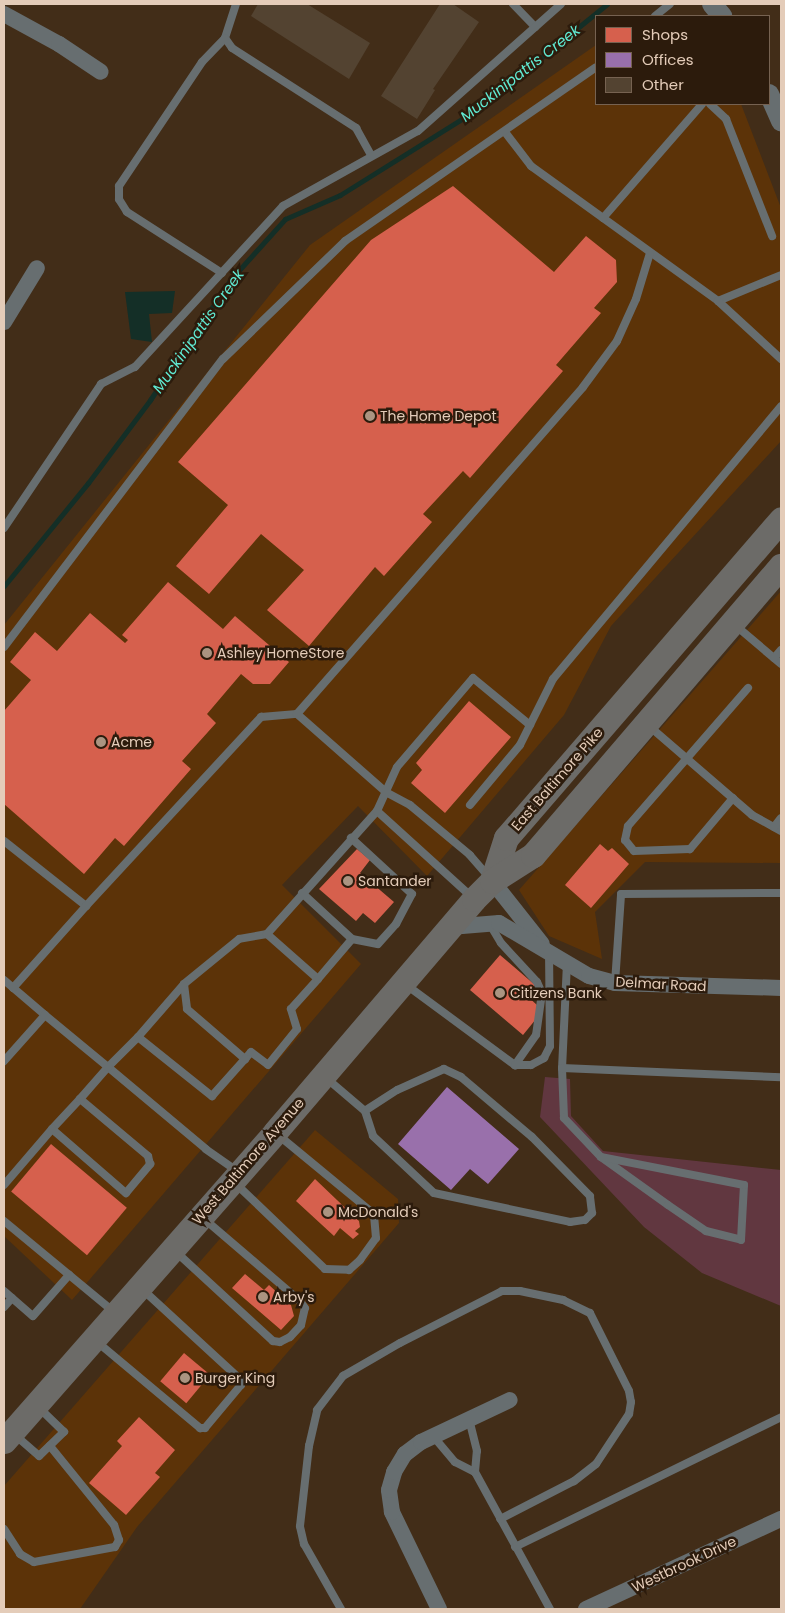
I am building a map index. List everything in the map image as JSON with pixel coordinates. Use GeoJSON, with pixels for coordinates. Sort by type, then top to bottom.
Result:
{"type":"FeatureCollection","features":[{"type":"Feature","properties":{"kind":"main road","name":"East Baltimore Pike"},"geometry":{"type":"LineString","coordinates":[[492,881],[506,838],[781,519]]}},
{"type":"Feature","properties":{"kind":"main road"},"geometry":{"type":"LineString","coordinates":[[492,881],[533,855],[781,566]]}},
{"type":"Feature","properties":{"kind":"main road"},"geometry":{"type":"LineString","coordinates":[[651,670],[675,690]]}},
{"type":"Feature","properties":{"kind":"main road","name":"West Baltimore Avenue"},"geometry":{"type":"LineString","coordinates":[[6,1437],[324,1076],[474,899],[492,881]]}},
{"type":"Feature","properties":{"kind":"street"},"geometry":{"type":"LineString","coordinates":[[712,4],[721,15]]}},
{"type":"Feature","properties":{"kind":"street"},"geometry":{"type":"LineString","coordinates":[[4,14],[59,44],[101,72]]}},
{"type":"Feature","properties":{"kind":"street"},"geometry":{"type":"LineString","coordinates":[[770,96],[781,121]]}},
{"type":"Feature","properties":{"kind":"street"},"geometry":{"type":"LineString","coordinates":[[4,322],[37,268]]}},
{"type":"Feature","properties":{"kind":"street","name":"Delmar Road"},"geometry":{"type":"LineString","coordinates":[[492,881],[548,952]]}},
{"type":"Feature","properties":{"kind":"street","name":"Delmar Road"},"geometry":{"type":"LineString","coordinates":[[450,927],[489,923],[514,930],[589,976],[615,983],[781,988]]}},
{"type":"Feature","properties":{"kind":"street"},"geometry":{"type":"LineString","coordinates":[[432,1607],[400,1534],[389,1490],[394,1472],[405,1454],[433,1436],[510,1400]]}},
{"type":"Feature","properties":{"kind":"street","name":"Westbrook Drive"},"geometry":{"type":"LineString","coordinates":[[586,1609],[781,1519]]}},
{"type":"Feature","properties":{"kind":"lane"},"geometry":{"type":"LineString","coordinates":[[222,273],[127,212],[119,199],[120,186],[202,62],[225,38],[236,4]]}},
{"type":"Feature","properties":{"kind":"lane"},"geometry":{"type":"LineString","coordinates":[[512,4],[535,27]]}},
{"type":"Feature","properties":{"kind":"lane"},"geometry":{"type":"LineString","coordinates":[[4,528],[101,384],[135,367],[283,206],[418,131],[562,4]]}},
{"type":"Feature","properties":{"kind":"lane"},"geometry":{"type":"LineString","coordinates":[[656,15],[670,4]]}},
{"type":"Feature","properties":{"kind":"lane"},"geometry":{"type":"LineString","coordinates":[[225,38],[232,48],[356,128],[372,155]]}},
{"type":"Feature","properties":{"kind":"lane"},"geometry":{"type":"LineString","coordinates":[[4,647],[223,358],[345,241],[505,132],[595,68]]}},
{"type":"Feature","properties":{"kind":"lane"},"geometry":{"type":"LineString","coordinates":[[603,218],[701,105]]}},
{"type":"Feature","properties":{"kind":"lane"},"geometry":{"type":"LineString","coordinates":[[711,105],[726,119],[772,236]]}},
{"type":"Feature","properties":{"kind":"lane"},"geometry":{"type":"LineString","coordinates":[[505,132],[531,166],[718,301],[781,359]]}},
{"type":"Feature","properties":{"kind":"lane"},"geometry":{"type":"LineString","coordinates":[[13,988],[260,717],[297,714],[583,387],[617,341],[636,299],[650,253]]}},
{"type":"Feature","properties":{"kind":"lane"},"geometry":{"type":"LineString","coordinates":[[718,301],[781,275]]}},
{"type":"Feature","properties":{"kind":"lane"},"geometry":{"type":"LineString","coordinates":[[470,805],[520,745],[553,679],[781,406]]}},
{"type":"Feature","properties":{"kind":"lane"},"geometry":{"type":"LineString","coordinates":[[732,623],[781,664]]}},
{"type":"Feature","properties":{"kind":"lane"},"geometry":{"type":"LineString","coordinates":[[774,658],[781,650]]}},
{"type":"Feature","properties":{"kind":"lane"},"geometry":{"type":"LineString","coordinates":[[4,1185],[52,1129],[138,1037],[184,984],[239,939],[267,934],[377,811],[387,793],[397,767],[473,678],[530,726]]}},
{"type":"Feature","properties":{"kind":"lane"},"geometry":{"type":"LineString","coordinates":[[733,798],[690,849],[634,851],[624,840],[628,826],[748,688]]}},
{"type":"Feature","properties":{"kind":"lane"},"geometry":{"type":"LineString","coordinates":[[297,714],[387,793],[410,805],[470,855],[492,881]]}},
{"type":"Feature","properties":{"kind":"lane"},"geometry":{"type":"LineString","coordinates":[[646,724],[752,815],[781,831]]}},
{"type":"Feature","properties":{"kind":"lane"},"geometry":{"type":"LineString","coordinates":[[377,811],[474,899]]}},
{"type":"Feature","properties":{"kind":"lane"},"geometry":{"type":"LineString","coordinates":[[774,827],[781,818]]}},
{"type":"Feature","properties":{"kind":"lane"},"geometry":{"type":"LineString","coordinates":[[302,893],[352,939],[378,944],[396,924],[412,894],[351,838]]}},
{"type":"Feature","properties":{"kind":"lane"},"geometry":{"type":"LineString","coordinates":[[4,841],[86,906]]}},
{"type":"Feature","properties":{"kind":"lane"},"geometry":{"type":"LineString","coordinates":[[615,983],[621,894],[781,893]]}},
{"type":"Feature","properties":{"kind":"lane"},"geometry":{"type":"LineString","coordinates":[[489,923],[500,943],[537,982],[542,993],[536,1036],[516,1065]]}},
{"type":"Feature","properties":{"kind":"lane"},"geometry":{"type":"LineString","coordinates":[[267,934],[318,979]]}},
{"type":"Feature","properties":{"kind":"lane"},"geometry":{"type":"LineString","coordinates":[[138,1037],[212,1096],[251,1052],[268,1065],[280,1054],[297,1029],[291,1008],[352,939]]}},
{"type":"Feature","properties":{"kind":"lane"},"geometry":{"type":"LineString","coordinates":[[403,983],[516,1065],[531,1065],[544,1058],[550,1046],[548,952]]}},
{"type":"Feature","properties":{"kind":"lane"},"geometry":{"type":"LineString","coordinates":[[567,963],[562,1068],[564,1118],[601,1157],[706,1231],[741,1240],[744,1184],[601,1157]]}},
{"type":"Feature","properties":{"kind":"lane"},"geometry":{"type":"LineString","coordinates":[[4,980],[206,1149],[235,1176],[325,1269],[349,1270],[360,1260],[376,1238],[374,1214],[274,1132]]}},
{"type":"Feature","properties":{"kind":"lane"},"geometry":{"type":"LineString","coordinates":[[184,984],[187,1009],[245,1059]]}},
{"type":"Feature","properties":{"kind":"lane"},"geometry":{"type":"LineString","coordinates":[[4,1061],[45,1015]]}},
{"type":"Feature","properties":{"kind":"lane"},"geometry":{"type":"LineString","coordinates":[[324,1076],[365,1111],[373,1136],[434,1193],[570,1222],[586,1220],[592,1213],[590,1196],[532,1137],[462,1077],[444,1068],[397,1090],[365,1111]]}},
{"type":"Feature","properties":{"kind":"lane"},"geometry":{"type":"LineString","coordinates":[[562,1068],[781,1077]]}},
{"type":"Feature","properties":{"kind":"lane"},"geometry":{"type":"LineString","coordinates":[[52,1129],[126,1193],[150,1164],[148,1156],[80,1099]]}},
{"type":"Feature","properties":{"kind":"lane"},"geometry":{"type":"LineString","coordinates":[[172,1248],[273,1341],[285,1339],[301,1325],[305,1308],[300,1301],[201,1216]]}},
{"type":"Feature","properties":{"kind":"lane"},"geometry":{"type":"LineString","coordinates":[[4,1221],[115,1313]]}},
{"type":"Feature","properties":{"kind":"lane"},"geometry":{"type":"LineString","coordinates":[[4,1291],[33,1316],[69,1275]]}},
{"type":"Feature","properties":{"kind":"lane"},"geometry":{"type":"LineString","coordinates":[[92,1339],[200,1428],[205,1428],[241,1385],[241,1380],[138,1286]]}},
{"type":"Feature","properties":{"kind":"lane"},"geometry":{"type":"LineString","coordinates":[[342,1609],[304,1544],[300,1526],[309,1446],[317,1410],[343,1376],[478,1301],[502,1291],[520,1291],[563,1300],[590,1313],[629,1391],[631,1402],[629,1414],[596,1464],[574,1481],[500,1518]]}},
{"type":"Feature","properties":{"kind":"lane"},"geometry":{"type":"LineString","coordinates":[[4,1307],[12,1298]]}},
{"type":"Feature","properties":{"kind":"lane"},"geometry":{"type":"LineString","coordinates":[[6,1437],[39,1456],[64,1432],[35,1404]]}},
{"type":"Feature","properties":{"kind":"lane"},"geometry":{"type":"LineString","coordinates":[[515,1547],[781,1417]]}},
{"type":"Feature","properties":{"kind":"lane"},"geometry":{"type":"LineString","coordinates":[[469,1419],[477,1451],[475,1472],[550,1609]]}},
{"type":"Feature","properties":{"kind":"lane"},"geometry":{"type":"LineString","coordinates":[[433,1436],[455,1462],[475,1472]]}},
{"type":"Feature","properties":{"kind":"lane"},"geometry":{"type":"LineString","coordinates":[[4,1529],[20,1554],[34,1562],[107,1550],[115,1547],[119,1540],[114,1525],[50,1446]]}},
{"type":"Feature","properties":{"kind":"shaded area"},"geometry":{"type":"Polygon","coordinates":[[[595,46],[595,105],[741,105],[781,208],[781,441],[611,626],[564,715],[427,876],[358,806],[282,885],[361,964],[72,1300],[4,1236],[4,625],[310,245],[595,46]]]}},
{"type":"Feature","properties":{"kind":"shaded area"},"geometry":{"type":"Polygon","coordinates":[[[781,591],[781,863],[645,862],[595,912],[602,959],[549,936],[519,890],[781,591]]]}},
{"type":"Feature","properties":{"kind":"shaded area"},"geometry":{"type":"Polygon","coordinates":[[[545,1077],[570,1079],[571,1116],[603,1151],[781,1170],[781,1306],[702,1273],[644,1227],[540,1117],[545,1077]]]}},
{"type":"Feature","properties":{"kind":"shaded area"},"geometry":{"type":"Polygon","coordinates":[[[315,1130],[398,1199],[399,1223],[137,1527],[80,1609],[4,1609],[4,1486],[315,1130]]]}},
{"type":"Feature","properties":{"kind":"water"},"geometry":{"type":"Polygon","coordinates":[[[175,291],[172,313],[149,314],[152,342],[131,339],[125,292],[175,291]]]}},
{"type":"Feature","properties":{"kind":"building: Shops","name":"The Home Depot"},"geometry":{"type":"Polygon","coordinates":[[[453,186],[554,272],[586,236],[616,260],[617,282],[594,308],[601,313],[556,365],[563,371],[470,478],[463,471],[423,514],[432,522],[384,576],[375,567],[309,646],[267,610],[304,570],[261,534],[209,594],[176,566],[228,505],[178,462],[371,240],[453,186]]]}},
{"type":"Feature","properties":{"kind":"building: Shops","name":"Acme"},"geometry":{"type":"Polygon","coordinates":[[[168,582],[223,629],[235,616],[289,662],[270,684],[253,684],[241,674],[207,714],[216,723],[182,761],[191,769],[124,846],[115,838],[84,874],[4,804],[4,711],[31,680],[10,662],[35,632],[57,651],[90,613],[125,643],[128,640],[122,635],[168,582]]]}},
{"type":"Feature","properties":{"kind":"building: Shops"},"geometry":{"type":"Polygon","coordinates":[[[469,701],[511,737],[445,813],[411,783],[422,770],[416,763],[469,701]]]}},
{"type":"Feature","properties":{"kind":"building: Shops"},"geometry":{"type":"Polygon","coordinates":[[[600,844],[608,851],[612,848],[629,864],[591,908],[565,885],[600,844]]]}},
{"type":"Feature","properties":{"kind":"building: Shops","name":"Santander"},"geometry":{"type":"Polygon","coordinates":[[[357,849],[370,860],[360,873],[394,902],[375,923],[363,913],[356,921],[319,889],[357,849]]]}},
{"type":"Feature","properties":{"kind":"building: Shops","name":"Citizens Bank"},"geometry":{"type":"Polygon","coordinates":[[[500,955],[535,985],[526,995],[537,1005],[536,1019],[523,1035],[470,990],[500,955]]]}},
{"type":"Feature","properties":{"kind":"building: Shops"},"geometry":{"type":"Polygon","coordinates":[[[51,1144],[127,1208],[87,1255],[11,1191],[51,1144]]]}},
{"type":"Feature","properties":{"kind":"building: Shops","name":"McDonald's"},"geometry":{"type":"Polygon","coordinates":[[[315,1179],[359,1221],[360,1227],[355,1231],[359,1234],[353,1239],[340,1228],[334,1236],[296,1201],[315,1179]]]}},
{"type":"Feature","properties":{"kind":"building: Shops","name":"Arby's"},"geometry":{"type":"Polygon","coordinates":[[[245,1274],[264,1290],[269,1285],[291,1305],[294,1316],[281,1330],[232,1288],[245,1274]]]}},
{"type":"Feature","properties":{"kind":"building: Shops","name":"Burger King"},"geometry":{"type":"Polygon","coordinates":[[[184,1353],[210,1375],[186,1403],[160,1381],[184,1353]]]}},
{"type":"Feature","properties":{"kind":"building: Shops"},"geometry":{"type":"Polygon","coordinates":[[[139,1417],[175,1450],[155,1473],[160,1477],[126,1515],[89,1483],[122,1446],[117,1441],[139,1417]]]}},
{"type":"Feature","properties":{"kind":"building: Offices"},"geometry":{"type":"Polygon","coordinates":[[[447,1087],[519,1149],[488,1184],[470,1169],[451,1190],[398,1144],[447,1087]]]}},
{"type":"Feature","properties":{"kind":"building: Other"},"geometry":{"type":"Polygon","coordinates":[[[258,4],[307,4],[370,43],[349,79],[251,16],[258,4]]]}},
{"type":"Feature","properties":{"kind":"building: Other"},"geometry":{"type":"Polygon","coordinates":[[[440,4],[453,4],[479,22],[433,89],[435,90],[417,119],[381,96],[440,4]]]}},
{"type":"Feature","properties":{"kind":"waterway","name":"Muckinipattis Creek"},"geometry":{"type":"LineString","coordinates":[[4,586],[88,483],[150,400],[231,279],[285,219],[340,195],[479,108],[607,4]]}},
{"type":"Feature","properties":{"kind":"place","name":"The Home Depot"},"geometry":{"type":"Point","coordinates":[370,416]}},
{"type":"Feature","properties":{"kind":"place","name":"Ashley HomeStore"},"geometry":{"type":"Point","coordinates":[207,653]}},
{"type":"Feature","properties":{"kind":"place","name":"Acme"},"geometry":{"type":"Point","coordinates":[101,742]}},
{"type":"Feature","properties":{"kind":"place","name":"Santander"},"geometry":{"type":"Point","coordinates":[348,881]}},
{"type":"Feature","properties":{"kind":"place","name":"Citizens Bank"},"geometry":{"type":"Point","coordinates":[500,993]}},
{"type":"Feature","properties":{"kind":"place","name":"McDonald's"},"geometry":{"type":"Point","coordinates":[328,1212]}},
{"type":"Feature","properties":{"kind":"place","name":"Arby's"},"geometry":{"type":"Point","coordinates":[263,1297]}},
{"type":"Feature","properties":{"kind":"place","name":"Burger King"},"geometry":{"type":"Point","coordinates":[185,1378]}}]}
